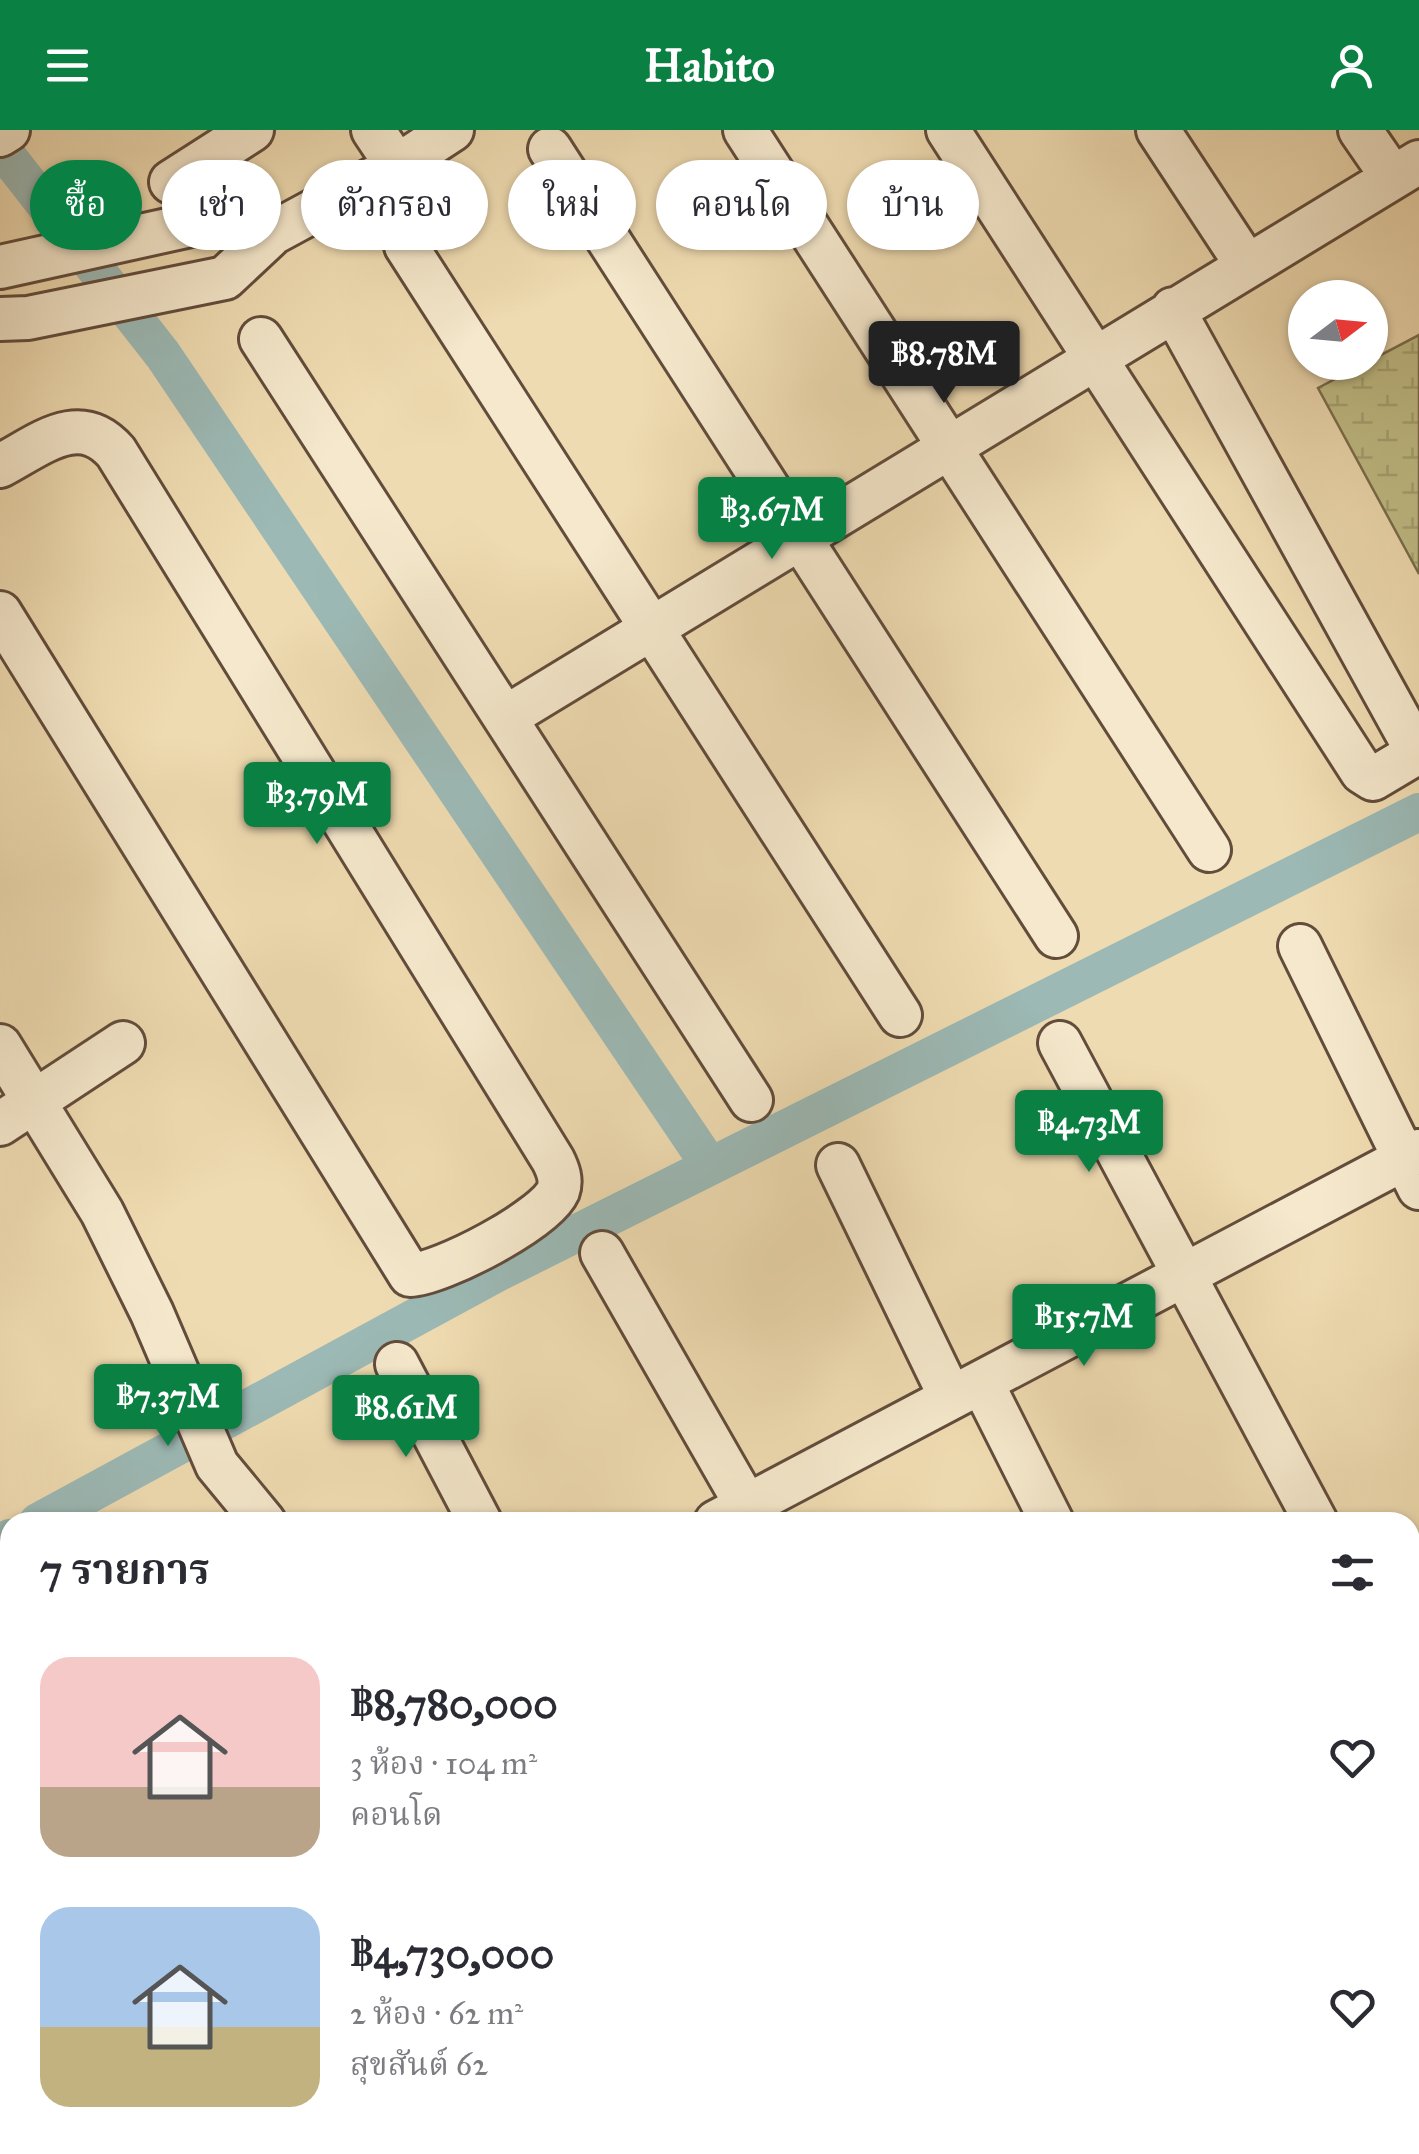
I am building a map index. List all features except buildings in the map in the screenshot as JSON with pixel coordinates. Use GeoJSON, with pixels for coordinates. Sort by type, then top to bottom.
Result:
{"type":"FeatureCollection","features":[{"type":"Feature","properties":{"kind":"street"},"geometry":{"type":"LineString","coordinates":[[0,136],[8,130]]}},
{"type":"Feature","properties":{"kind":"street"},"geometry":{"type":"LineString","coordinates":[[205,160],[252,130]]}},
{"type":"Feature","properties":{"kind":"street"},"geometry":{"type":"LineString","coordinates":[[372,130],[393,160]]}},
{"type":"Feature","properties":{"kind":"street"},"geometry":{"type":"LineString","coordinates":[[406,160],[452,130]]}},
{"type":"Feature","properties":{"kind":"street"},"geometry":{"type":"LineString","coordinates":[[745,130],[1209,850]]}},
{"type":"Feature","properties":{"kind":"street"},"geometry":{"type":"LineString","coordinates":[[948,130],[1362,772],[1374,779],[1412,756],[1415,748],[1173,308]]}},
{"type":"Feature","properties":{"kind":"street"},"geometry":{"type":"LineString","coordinates":[[1158,130],[1246,264]]}},
{"type":"Feature","properties":{"kind":"street"},"geometry":{"type":"LineString","coordinates":[[506,717],[1405,169],[1360,130]]}},
{"type":"Feature","properties":{"kind":"street"},"geometry":{"type":"LineString","coordinates":[[550,149],[1056,936]]}},
{"type":"Feature","properties":{"kind":"street"},"geometry":{"type":"LineString","coordinates":[[3,266],[162,231]]}},
{"type":"Feature","properties":{"kind":"street"},"geometry":{"type":"LineString","coordinates":[[14,318],[225,278],[255,250]]}},
{"type":"Feature","properties":{"kind":"street"},"geometry":{"type":"LineString","coordinates":[[409,250],[900,1015]]}},
{"type":"Feature","properties":{"kind":"street"},"geometry":{"type":"LineString","coordinates":[[261,339],[751,1100]]}},
{"type":"Feature","properties":{"kind":"street"},"geometry":{"type":"LineString","coordinates":[[0,466],[54,438],[81,430],[102,435],[116,452],[554,1160],[560,1173],[558,1191],[541,1210],[450,1266],[410,1275],[0,613]]}},
{"type":"Feature","properties":{"kind":"street"},"geometry":{"type":"LineString","coordinates":[[749,1512],[1182,1273],[1414,1166],[1300,946]]}},
{"type":"Feature","properties":{"kind":"street"},"geometry":{"type":"LineString","coordinates":[[17,1112],[123,1043]]}},
{"type":"Feature","properties":{"kind":"street"},"geometry":{"type":"LineString","coordinates":[[1060,1043],[1311,1512]]}},
{"type":"Feature","properties":{"kind":"street"},"geometry":{"type":"LineString","coordinates":[[0,1046],[17,1112],[102,1212],[152,1312],[217,1465],[256,1512]]}},
{"type":"Feature","properties":{"kind":"street"},"geometry":{"type":"LineString","coordinates":[[838,1165],[966,1389],[1046,1512]]}},
{"type":"Feature","properties":{"kind":"street"},"geometry":{"type":"LineString","coordinates":[[602,1253],[737,1512]]}},
{"type":"Feature","properties":{"kind":"street"},"geometry":{"type":"LineString","coordinates":[[397,1364],[475,1512]]}},
{"type":"Feature","properties":{"kind":"green space"},"geometry":{"type":"Polygon","coordinates":[[[1419,335],[1419,574],[1318,388],[1333,380],[1388,380],[1388,351],[1419,335]]]}},
{"type":"Feature","properties":{"kind":"waterway"},"geometry":{"type":"LineString","coordinates":[[0,147],[163,355],[710,1166]]}},
{"type":"Feature","properties":{"kind":"waterway"},"geometry":{"type":"LineString","coordinates":[[56,1512],[497,1273],[1419,812]]}}]}
